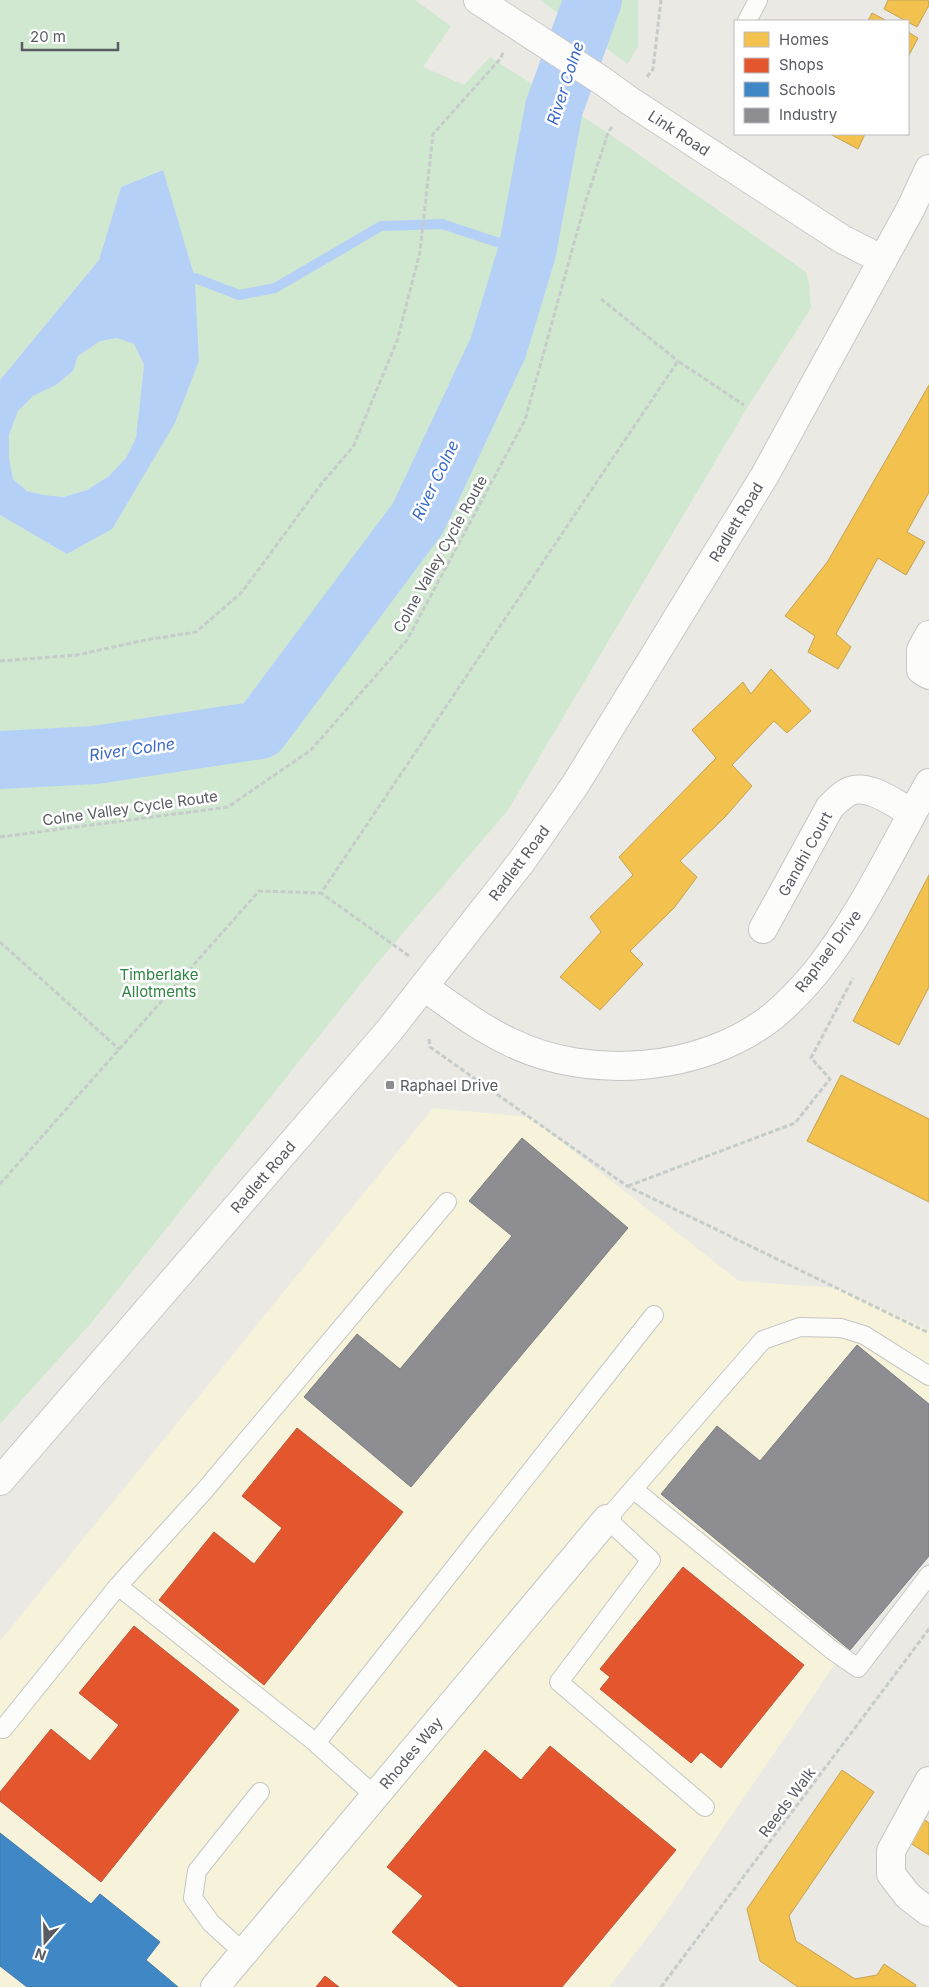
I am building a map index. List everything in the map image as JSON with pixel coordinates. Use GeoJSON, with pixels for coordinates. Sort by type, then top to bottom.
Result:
{"type":"FeatureCollection","features":[{"type":"Feature","properties":{"kind":"street","name":"Link Road"},"geometry":{"type":"LineString","coordinates":[[478,0],[842,239],[883,260]]}},
{"type":"Feature","properties":{"kind":"street","name":"Radlett Road"},"geometry":{"type":"LineString","coordinates":[[0,1481],[388,1032],[522,861],[576,785],[765,475],[911,208],[929,169]]}},
{"type":"Feature","properties":{"kind":"street"},"geometry":{"type":"LineString","coordinates":[[929,635],[921,650],[921,670],[929,675]]}},
{"type":"Feature","properties":{"kind":"street","name":"Raphael Drive"},"geometry":{"type":"LineString","coordinates":[[429,980],[510,1042],[541,1054],[600,1067],[666,1062],[700,1054],[744,1034],[771,1018],[795,996],[840,940],[861,908],[929,783]]}},
{"type":"Feature","properties":{"kind":"street","name":"Gandhi Court"},"geometry":{"type":"LineString","coordinates":[[764,930],[830,808],[841,796],[850,791],[860,789],[874,792],[912,813]]}},
{"type":"Feature","properties":{"kind":"street","name":"Rhodes Way"},"geometry":{"type":"LineString","coordinates":[[215,1987],[607,1519]]}},
{"type":"Feature","properties":{"kind":"street"},"geometry":{"type":"LineString","coordinates":[[929,1781],[891,1851],[891,1874],[908,1896],[929,1912]]}},
{"type":"Feature","properties":{"kind":"lane"},"geometry":{"type":"LineString","coordinates":[[748,20],[758,0]]}},
{"type":"Feature","properties":{"kind":"lane"},"geometry":{"type":"LineString","coordinates":[[3,1729],[118,1586],[205,1490],[447,1202]]}},
{"type":"Feature","properties":{"kind":"lane"},"geometry":{"type":"LineString","coordinates":[[316,1743],[654,1315]]}},
{"type":"Feature","properties":{"kind":"lane"},"geometry":{"type":"LineString","coordinates":[[705,1807],[558,1682],[651,1560],[607,1519],[763,1340],[800,1327],[841,1328],[864,1335],[929,1376]]}},
{"type":"Feature","properties":{"kind":"lane"},"geometry":{"type":"LineString","coordinates":[[633,1489],[832,1650],[858,1668],[929,1576]]}},
{"type":"Feature","properties":{"kind":"lane"},"geometry":{"type":"LineString","coordinates":[[118,1586],[316,1743],[375,1796]]}},
{"type":"Feature","properties":{"kind":"lane"},"geometry":{"type":"LineString","coordinates":[[243,1952],[211,1923],[193,1898],[197,1871],[260,1792]]}},
{"type":"Feature","properties":{"kind":"path"},"geometry":{"type":"LineString","coordinates":[[643,82],[653,69],[660,0]]}},
{"type":"Feature","properties":{"kind":"path"},"geometry":{"type":"LineString","coordinates":[[0,660],[77,655],[145,640],[196,632],[242,592],[322,483],[354,447],[397,341],[420,252],[433,134],[501,58],[520,27]]}},
{"type":"Feature","properties":{"kind":"path","name":"Colne Valley Cycle Route"},"geometry":{"type":"LineString","coordinates":[[0,837],[228,807],[311,750],[407,640],[526,420],[586,200],[608,133],[616,122]]}},
{"type":"Feature","properties":{"kind":"path"},"geometry":{"type":"LineString","coordinates":[[601,299],[678,361],[744,405]]}},
{"type":"Feature","properties":{"kind":"path"},"geometry":{"type":"LineString","coordinates":[[322,893],[678,361]]}},
{"type":"Feature","properties":{"kind":"path"},"geometry":{"type":"LineString","coordinates":[[0,1184],[258,891],[322,893],[429,980]]}},
{"type":"Feature","properties":{"kind":"path"},"geometry":{"type":"LineString","coordinates":[[0,942],[119,1049]]}},
{"type":"Feature","properties":{"kind":"path"},"geometry":{"type":"LineString","coordinates":[[627,1186],[795,1123],[830,1079],[811,1058],[856,970]]}},
{"type":"Feature","properties":{"kind":"path"},"geometry":{"type":"LineString","coordinates":[[429,1039],[430,1047],[627,1186],[929,1333]]}},
{"type":"Feature","properties":{"kind":"path","name":"Reeds Walk"},"geometry":{"type":"LineString","coordinates":[[661,1987],[929,1628]]}},
{"type":"Feature","properties":{"kind":"shaded area"},"geometry":{"type":"Polygon","coordinates":[[[433,1108],[530,1117],[739,1281],[838,1288],[929,1330],[929,1526],[657,1925],[609,1987],[0,1987],[0,1641],[433,1108]]]}},
{"type":"Feature","properties":{"kind":"green space","name":"Timberlake Allotments"},"geometry":{"type":"Polygon","coordinates":[[[0,0],[415,0],[451,26],[423,67],[464,85],[490,57],[608,133],[806,272],[811,308],[747,408],[508,810],[374,967],[92,1322],[0,1424],[0,515],[67,554],[175,423],[199,360],[195,278],[162,170],[121,187],[99,260],[0,380],[0,0]]]}},
{"type":"Feature","properties":{"kind":"green space"},"geometry":{"type":"Polygon","coordinates":[[[540,0],[638,0],[638,46],[628,64],[540,0]]]}},
{"type":"Feature","properties":{"kind":"green space"},"geometry":{"type":"Polygon","coordinates":[[[117,338],[134,344],[144,365],[136,439],[126,458],[109,476],[87,490],[63,497],[27,491],[13,479],[9,458],[9,435],[18,411],[33,396],[56,385],[73,371],[78,356],[100,341],[117,338]]]}},
{"type":"Feature","properties":{"kind":"water"},"geometry":{"type":"Polygon","coordinates":[[[163,170],[195,278],[199,361],[175,423],[112,529],[67,554],[0,515],[0,380],[99,260],[121,187],[163,170]],[[117,338],[100,341],[78,356],[73,371],[56,385],[33,396],[18,411],[9,435],[9,458],[13,479],[27,491],[63,497],[87,490],[109,476],[126,458],[136,438],[144,365],[134,344],[117,338]]]}},
{"type":"Feature","properties":{"kind":"building: Homes"},"geometry":{"type":"Polygon","coordinates":[[[888,0],[928,0],[929,5],[917,27],[909,23],[909,20],[904,20],[884,9],[888,0]]]}},
{"type":"Feature","properties":{"kind":"building: Homes"},"geometry":{"type":"Polygon","coordinates":[[[872,13],[885,20],[868,20],[872,13]]]}},
{"type":"Feature","properties":{"kind":"building: Homes"},"geometry":{"type":"Polygon","coordinates":[[[909,33],[918,38],[909,55],[909,33]]]}},
{"type":"Feature","properties":{"kind":"building: Homes"},"geometry":{"type":"Polygon","coordinates":[[[832,135],[865,135],[858,149],[832,135]]]}},
{"type":"Feature","properties":{"kind":"building: Homes"},"geometry":{"type":"Polygon","coordinates":[[[929,385],[929,492],[907,532],[925,542],[906,575],[878,558],[836,634],[851,647],[838,669],[808,652],[815,636],[785,616],[828,561],[929,385]]]}},
{"type":"Feature","properties":{"kind":"building: Homes"},"geometry":{"type":"Polygon","coordinates":[[[771,669],[811,711],[787,733],[774,721],[732,765],[752,786],[726,816],[680,861],[697,877],[674,908],[630,951],[643,964],[600,1010],[560,977],[601,932],[590,917],[633,875],[619,857],[716,758],[692,730],[743,682],[751,694],[771,669]]]}},
{"type":"Feature","properties":{"kind":"building: Homes"},"geometry":{"type":"Polygon","coordinates":[[[929,875],[929,987],[899,1045],[853,1021],[929,875]]]}},
{"type":"Feature","properties":{"kind":"building: Homes"},"geometry":{"type":"Polygon","coordinates":[[[841,1075],[929,1119],[929,1202],[807,1141],[841,1075]]]}},
{"type":"Feature","properties":{"kind":"building: Homes"},"geometry":{"type":"Polygon","coordinates":[[[842,1770],[874,1792],[789,1916],[796,1941],[855,1979],[877,1975],[884,1964],[916,1985],[915,1987],[798,1987],[760,1961],[747,1909],[842,1770]]]}},
{"type":"Feature","properties":{"kind":"building: Homes"},"geometry":{"type":"Polygon","coordinates":[[[919,1816],[929,1823],[929,1855],[904,1839],[919,1816]]]}},
{"type":"Feature","properties":{"kind":"building: Shops"},"geometry":{"type":"Polygon","coordinates":[[[297,1428],[403,1512],[264,1685],[159,1600],[214,1532],[254,1564],[282,1528],[242,1496],[297,1428]]]}},
{"type":"Feature","properties":{"kind":"building: Shops"},"geometry":{"type":"Polygon","coordinates":[[[683,1567],[804,1665],[721,1768],[701,1752],[691,1763],[600,1689],[610,1677],[600,1669],[683,1567]]]}},
{"type":"Feature","properties":{"kind":"building: Shops"},"geometry":{"type":"Polygon","coordinates":[[[134,1626],[239,1710],[101,1882],[0,1801],[0,1792],[51,1729],[90,1761],[119,1725],[79,1693],[134,1626]]]}},
{"type":"Feature","properties":{"kind":"building: Shops"},"geometry":{"type":"Polygon","coordinates":[[[550,1746],[676,1850],[562,1987],[459,1987],[392,1932],[423,1896],[387,1867],[485,1750],[521,1780],[550,1746]]]}},
{"type":"Feature","properties":{"kind":"building: Shops"},"geometry":{"type":"Polygon","coordinates":[[[325,1976],[339,1987],[316,1987],[325,1976]]]}},
{"type":"Feature","properties":{"kind":"building: Schools"},"geometry":{"type":"Polygon","coordinates":[[[0,1833],[91,1904],[100,1894],[160,1942],[146,1960],[178,1987],[27,1987],[0,1966],[0,1833]]]}},
{"type":"Feature","properties":{"kind":"building: Industry"},"geometry":{"type":"Polygon","coordinates":[[[522,1138],[628,1228],[411,1487],[304,1397],[357,1334],[400,1369],[512,1236],[469,1201],[522,1138]]]}},
{"type":"Feature","properties":{"kind":"building: Industry"},"geometry":{"type":"Polygon","coordinates":[[[857,1345],[929,1404],[929,1556],[850,1650],[661,1494],[717,1426],[760,1461],[857,1345]]]}},
{"type":"Feature","properties":{"kind":"waterway","name":"River Colne"},"geometry":{"type":"LineString","coordinates":[[0,760],[95,755],[260,730],[418,518],[498,348],[527,252],[554,108],[593,0]]}},
{"type":"Feature","properties":{"kind":"waterway"},"geometry":{"type":"LineString","coordinates":[[195,278],[239,295],[275,288],[381,226],[442,224],[527,252]]}},
{"type":"Feature","properties":{"kind":"place","name":"Raphael Drive"},"geometry":{"type":"Point","coordinates":[390,1085]}}]}
